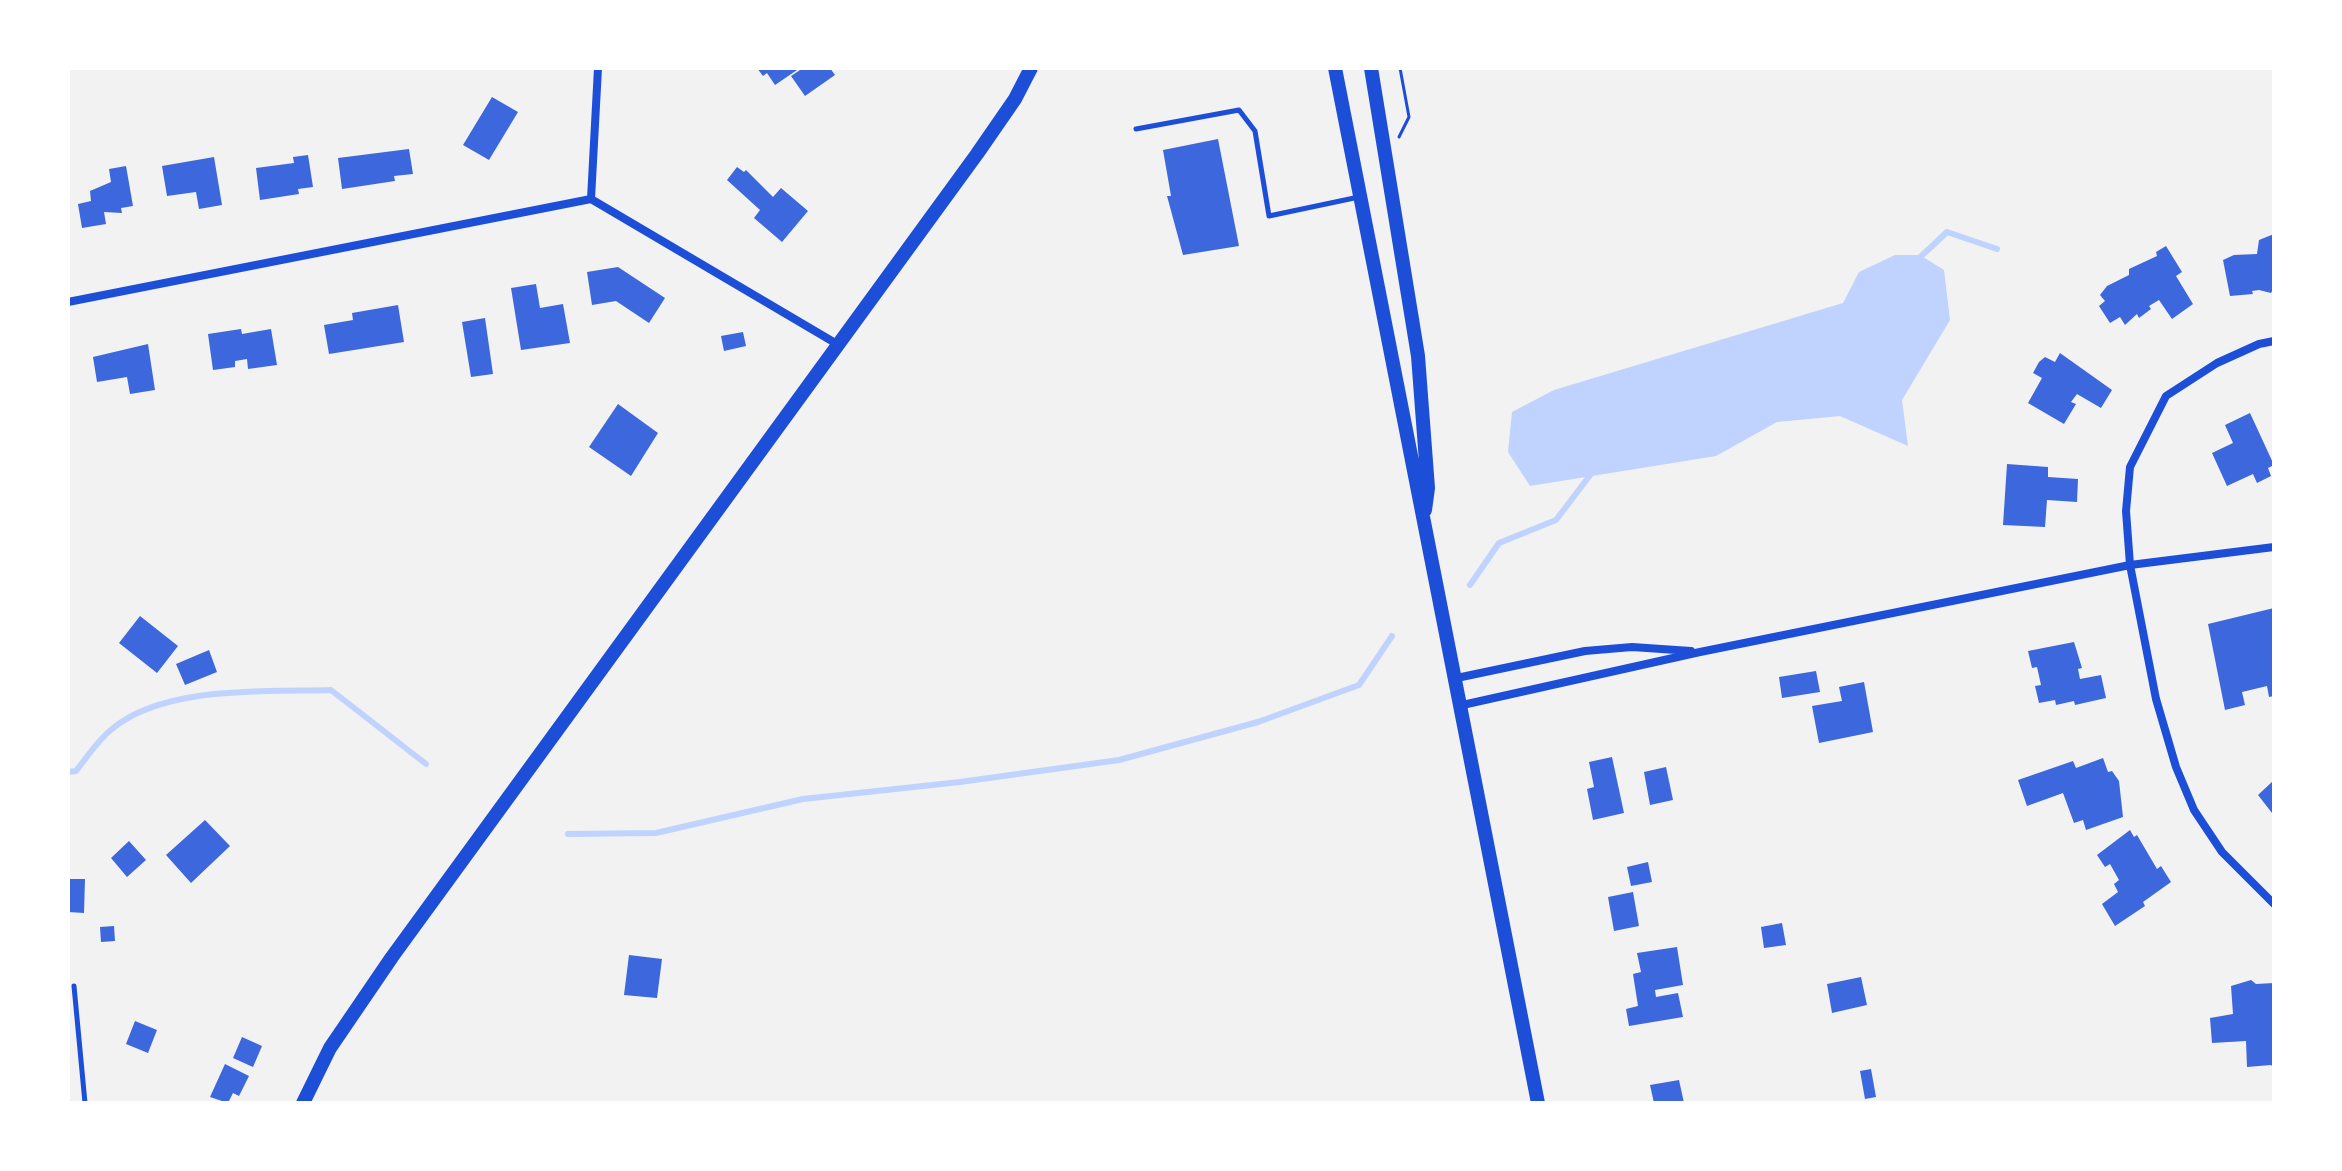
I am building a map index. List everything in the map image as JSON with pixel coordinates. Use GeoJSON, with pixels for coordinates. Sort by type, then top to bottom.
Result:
{"type":"FeatureCollection","features":[{"type":"Feature","properties":{"kind":"main road"},"geometry":{"type":"LineString","coordinates":[[303,1103],[330,1048],[392,957],[977,154],[1015,99],[1031,68]]}},
{"type":"Feature","properties":{"kind":"main road"},"geometry":{"type":"LineString","coordinates":[[1335,68],[1457,706],[1538,1103]]}},
{"type":"Feature","properties":{"kind":"main road"},"geometry":{"type":"LineString","coordinates":[[1371,68],[1418,356],[1428,488],[1424,527]]}},
{"type":"Feature","properties":{"kind":"street"},"geometry":{"type":"LineString","coordinates":[[591,199],[598,68]]}},
{"type":"Feature","properties":{"kind":"street"},"geometry":{"type":"LineString","coordinates":[[68,302],[591,199],[837,344]]}},
{"type":"Feature","properties":{"kind":"street"},"geometry":{"type":"LineString","coordinates":[[2274,341],[2259,344],[2217,363],[2166,396],[2130,467],[2126,511],[2130,565],[2156,699],[2176,767],[2194,810],[2222,852],[2274,904]]}},
{"type":"Feature","properties":{"kind":"street"},"geometry":{"type":"LineString","coordinates":[[1457,706],[1700,652],[2130,565],[2274,547]]}},
{"type":"Feature","properties":{"kind":"street"},"geometry":{"type":"LineString","coordinates":[[1452,679],[1585,651],[1632,647],[1700,652]]}},
{"type":"Feature","properties":{"kind":"lane"},"geometry":{"type":"LineString","coordinates":[[1136,129],[1239,110],[1255,131],[1269,216],[1360,197]]}},
{"type":"Feature","properties":{"kind":"lane"},"geometry":{"type":"LineString","coordinates":[[74,986],[85,1103]]}},
{"type":"Feature","properties":{"kind":"path"},"geometry":{"type":"LineString","coordinates":[[1400,68],[1409,117]]}},
{"type":"Feature","properties":{"kind":"water"},"geometry":{"type":"Polygon","coordinates":[[[1895,255],[1920,255],[1944,270],[1950,320],[1902,400],[1908,446],[1840,416],[1777,422],[1716,456],[1530,486],[1508,452],[1512,412],[1554,390],[1843,303],[1859,272],[1895,255]]]}},
{"type":"Feature","properties":{"kind":"building"},"geometry":{"type":"Polygon","coordinates":[[[757,68],[800,68],[775,85],[767,73],[763,76],[757,68]]]}},
{"type":"Feature","properties":{"kind":"building"},"geometry":{"type":"Polygon","coordinates":[[[803,68],[830,68],[835,75],[805,96],[791,76],[803,68]]]}},
{"type":"Feature","properties":{"kind":"building"},"geometry":{"type":"Polygon","coordinates":[[[492,97],[518,112],[489,160],[463,145],[492,97]]]}},
{"type":"Feature","properties":{"kind":"building"},"geometry":{"type":"Polygon","coordinates":[[[1218,139],[1239,246],[1183,255],[1167,196],[1171,196],[1163,150],[1218,139]]]}},
{"type":"Feature","properties":{"kind":"building"},"geometry":{"type":"Polygon","coordinates":[[[409,149],[413,174],[394,176],[395,181],[342,189],[338,158],[409,149]]]}},
{"type":"Feature","properties":{"kind":"building"},"geometry":{"type":"Polygon","coordinates":[[[308,155],[313,187],[298,189],[299,194],[260,200],[256,168],[294,163],[293,157],[308,155]]]}},
{"type":"Feature","properties":{"kind":"building"},"geometry":{"type":"Polygon","coordinates":[[[214,157],[222,205],[199,209],[196,192],[167,196],[162,166],[214,157]]]}},
{"type":"Feature","properties":{"kind":"building"},"geometry":{"type":"Polygon","coordinates":[[[126,166],[133,206],[121,208],[122,213],[104,212],[106,224],[82,228],[78,204],[91,201],[90,191],[111,182],[109,169],[126,166]]]}},
{"type":"Feature","properties":{"kind":"building"},"geometry":{"type":"Polygon","coordinates":[[[737,167],[744,172],[746,170],[773,197],[781,188],[808,211],[782,242],[754,218],[760,210],[727,180],[737,167]]]}},
{"type":"Feature","properties":{"kind":"building"},"geometry":{"type":"Polygon","coordinates":[[[2274,234],[2274,288],[2271,293],[2259,290],[2252,291],[2253,294],[2230,296],[2223,260],[2234,255],[2257,254],[2259,240],[2274,234]]]}},
{"type":"Feature","properties":{"kind":"building"},"geometry":{"type":"Polygon","coordinates":[[[2166,246],[2182,272],[2176,276],[2193,304],[2172,319],[2159,300],[2139,318],[2137,314],[2125,325],[2120,317],[2110,323],[2099,306],[2105,301],[2100,295],[2107,286],[2129,275],[2129,269],[2157,256],[2156,252],[2166,246]]]}},
{"type":"Feature","properties":{"kind":"building"},"geometry":{"type":"Polygon","coordinates":[[[618,267],[665,298],[649,323],[616,301],[592,305],[587,272],[618,267]]]}},
{"type":"Feature","properties":{"kind":"building"},"geometry":{"type":"Polygon","coordinates":[[[536,284],[540,308],[563,304],[570,343],[521,350],[511,288],[536,284]]]}},
{"type":"Feature","properties":{"kind":"building"},"geometry":{"type":"Polygon","coordinates":[[[398,305],[404,342],[329,354],[324,325],[353,320],[352,313],[398,305]]]}},
{"type":"Feature","properties":{"kind":"building"},"geometry":{"type":"Polygon","coordinates":[[[485,318],[493,374],[471,377],[462,322],[485,318]]]}},
{"type":"Feature","properties":{"kind":"building"},"geometry":{"type":"Polygon","coordinates":[[[241,329],[242,334],[271,329],[277,365],[248,369],[247,359],[235,361],[235,367],[213,370],[208,334],[241,329]]]}},
{"type":"Feature","properties":{"kind":"building"},"geometry":{"type":"Polygon","coordinates":[[[743,332],[746,346],[724,351],[721,336],[743,332]]]}},
{"type":"Feature","properties":{"kind":"building"},"geometry":{"type":"Polygon","coordinates":[[[148,344],[155,390],[130,394],[127,377],[97,382],[93,357],[148,344]]]}},
{"type":"Feature","properties":{"kind":"building"},"geometry":{"type":"Polygon","coordinates":[[[2060,353],[2112,390],[2101,408],[2077,394],[2071,402],[2076,404],[2064,424],[2028,403],[2042,378],[2033,373],[2039,362],[2045,357],[2055,362],[2060,353]]]}},
{"type":"Feature","properties":{"kind":"building"},"geometry":{"type":"Polygon","coordinates":[[[618,404],[658,433],[631,476],[589,447],[618,404]]]}},
{"type":"Feature","properties":{"kind":"building"},"geometry":{"type":"Polygon","coordinates":[[[2250,413],[2274,465],[2268,468],[2271,476],[2257,483],[2253,474],[2227,486],[2212,453],[2233,443],[2225,425],[2250,413]]]}},
{"type":"Feature","properties":{"kind":"building"},"geometry":{"type":"Polygon","coordinates":[[[2007,464],[2048,467],[2048,477],[2078,479],[2077,502],[2047,500],[2045,527],[2003,525],[2007,464]]]}},
{"type":"Feature","properties":{"kind":"building"},"geometry":{"type":"Polygon","coordinates":[[[2274,608],[2274,696],[2269,697],[2267,686],[2242,692],[2245,705],[2225,710],[2208,624],[2274,608]]]}},
{"type":"Feature","properties":{"kind":"building"},"geometry":{"type":"Polygon","coordinates":[[[140,616],[178,646],[157,673],[119,643],[140,616]]]}},
{"type":"Feature","properties":{"kind":"building"},"geometry":{"type":"Polygon","coordinates":[[[2074,642],[2082,668],[2078,669],[2080,679],[2101,675],[2106,698],[2075,705],[2074,701],[2056,705],[2055,700],[2039,703],[2035,686],[2041,685],[2037,667],[2032,668],[2028,651],[2074,642]]]}},
{"type":"Feature","properties":{"kind":"building"},"geometry":{"type":"Polygon","coordinates":[[[209,650],[217,672],[185,685],[176,664],[209,650]]]}},
{"type":"Feature","properties":{"kind":"building"},"geometry":{"type":"Polygon","coordinates":[[[1816,671],[1820,692],[1782,698],[1779,677],[1816,671]]]}},
{"type":"Feature","properties":{"kind":"building"},"geometry":{"type":"Polygon","coordinates":[[[1864,682],[1873,732],[1819,743],[1812,706],[1842,701],[1839,687],[1864,682]]]}},
{"type":"Feature","properties":{"kind":"building"},"geometry":{"type":"Polygon","coordinates":[[[1612,757],[1624,813],[1593,820],[1587,789],[1594,787],[1589,762],[1612,757]]]}},
{"type":"Feature","properties":{"kind":"building"},"geometry":{"type":"Polygon","coordinates":[[[2103,758],[2108,772],[2112,771],[2119,781],[2123,817],[2086,830],[2083,820],[2074,823],[2063,793],[2027,806],[2018,780],[2073,761],[2076,768],[2103,758]]]}},
{"type":"Feature","properties":{"kind":"building"},"geometry":{"type":"Polygon","coordinates":[[[1666,767],[1673,800],[1650,805],[1644,772],[1666,767]]]}},
{"type":"Feature","properties":{"kind":"building"},"geometry":{"type":"Polygon","coordinates":[[[2274,780],[2274,812],[2272,813],[2258,795],[2274,780]]]}},
{"type":"Feature","properties":{"kind":"building"},"geometry":{"type":"Polygon","coordinates":[[[205,820],[230,846],[191,883],[166,855],[205,820]]]}},
{"type":"Feature","properties":{"kind":"building"},"geometry":{"type":"Polygon","coordinates":[[[2130,830],[2134,837],[2137,835],[2157,869],[2161,866],[2171,882],[2143,902],[2145,906],[2115,926],[2102,904],[2118,892],[2114,884],[2119,880],[2110,864],[2105,867],[2097,855],[2130,830]]]}},
{"type":"Feature","properties":{"kind":"building"},"geometry":{"type":"Polygon","coordinates":[[[129,841],[146,860],[127,877],[111,858],[129,841]]]}},
{"type":"Feature","properties":{"kind":"building"},"geometry":{"type":"Polygon","coordinates":[[[1648,862],[1652,882],[1631,886],[1627,867],[1648,862]]]}},
{"type":"Feature","properties":{"kind":"building"},"geometry":{"type":"Polygon","coordinates":[[[68,879],[85,879],[84,913],[68,912],[68,879]]]}},
{"type":"Feature","properties":{"kind":"building"},"geometry":{"type":"Polygon","coordinates":[[[1633,892],[1639,926],[1614,931],[1608,897],[1633,892]]]}},
{"type":"Feature","properties":{"kind":"building"},"geometry":{"type":"Polygon","coordinates":[[[1782,923],[1786,945],[1764,948],[1761,927],[1782,923]]]}},
{"type":"Feature","properties":{"kind":"building"},"geometry":{"type":"Polygon","coordinates":[[[114,926],[115,941],[101,942],[100,927],[114,926]]]}},
{"type":"Feature","properties":{"kind":"building"},"geometry":{"type":"Polygon","coordinates":[[[1677,947],[1683,985],[1655,990],[1656,997],[1678,993],[1683,1017],[1629,1026],[1626,1009],[1638,1006],[1633,974],[1641,972],[1637,953],[1677,947]]]}},
{"type":"Feature","properties":{"kind":"building"},"geometry":{"type":"Polygon","coordinates":[[[629,955],[662,959],[657,998],[624,995],[629,955]]]}},
{"type":"Feature","properties":{"kind":"building"},"geometry":{"type":"Polygon","coordinates":[[[1861,977],[1867,1005],[1832,1013],[1827,984],[1861,977]]]}},
{"type":"Feature","properties":{"kind":"building"},"geometry":{"type":"Polygon","coordinates":[[[2251,980],[2256,984],[2274,983],[2274,1068],[2271,1065],[2247,1067],[2246,1041],[2212,1043],[2210,1018],[2233,1014],[2231,986],[2251,980]]]}},
{"type":"Feature","properties":{"kind":"building"},"geometry":{"type":"Polygon","coordinates":[[[135,1021],[157,1030],[148,1053],[126,1044],[135,1021]]]}},
{"type":"Feature","properties":{"kind":"building"},"geometry":{"type":"Polygon","coordinates":[[[242,1037],[262,1046],[253,1067],[233,1058],[242,1037]]]}},
{"type":"Feature","properties":{"kind":"building"},"geometry":{"type":"Polygon","coordinates":[[[225,1064],[249,1076],[239,1096],[233,1093],[228,1103],[210,1097],[225,1064]]]}},
{"type":"Feature","properties":{"kind":"building"},"geometry":{"type":"Polygon","coordinates":[[[1871,1069],[1876,1097],[1865,1099],[1860,1071],[1871,1069]]]}},
{"type":"Feature","properties":{"kind":"building"},"geometry":{"type":"Polygon","coordinates":[[[1679,1080],[1684,1103],[1654,1103],[1650,1085],[1679,1080]]]}},
{"type":"Feature","properties":{"kind":"waterway"},"geometry":{"type":"LineString","coordinates":[[1915,262],[1947,232],[1997,249]]}},
{"type":"Feature","properties":{"kind":"waterway"},"geometry":{"type":"LineString","coordinates":[[1470,585],[1499,543],[1556,520],[1594,470]]}},
{"type":"Feature","properties":{"kind":"waterway"},"geometry":{"type":"LineString","coordinates":[[568,834],[656,833],[803,799],[1119,760],[1258,722],[1359,685],[1392,636]]}},
{"type":"Feature","properties":{"kind":"waterway"},"geometry":{"type":"LineString","coordinates":[[68,772],[76,771],[112,729],[134,715],[159,705],[217,694],[277,691],[331,690],[426,764]]}}]}
